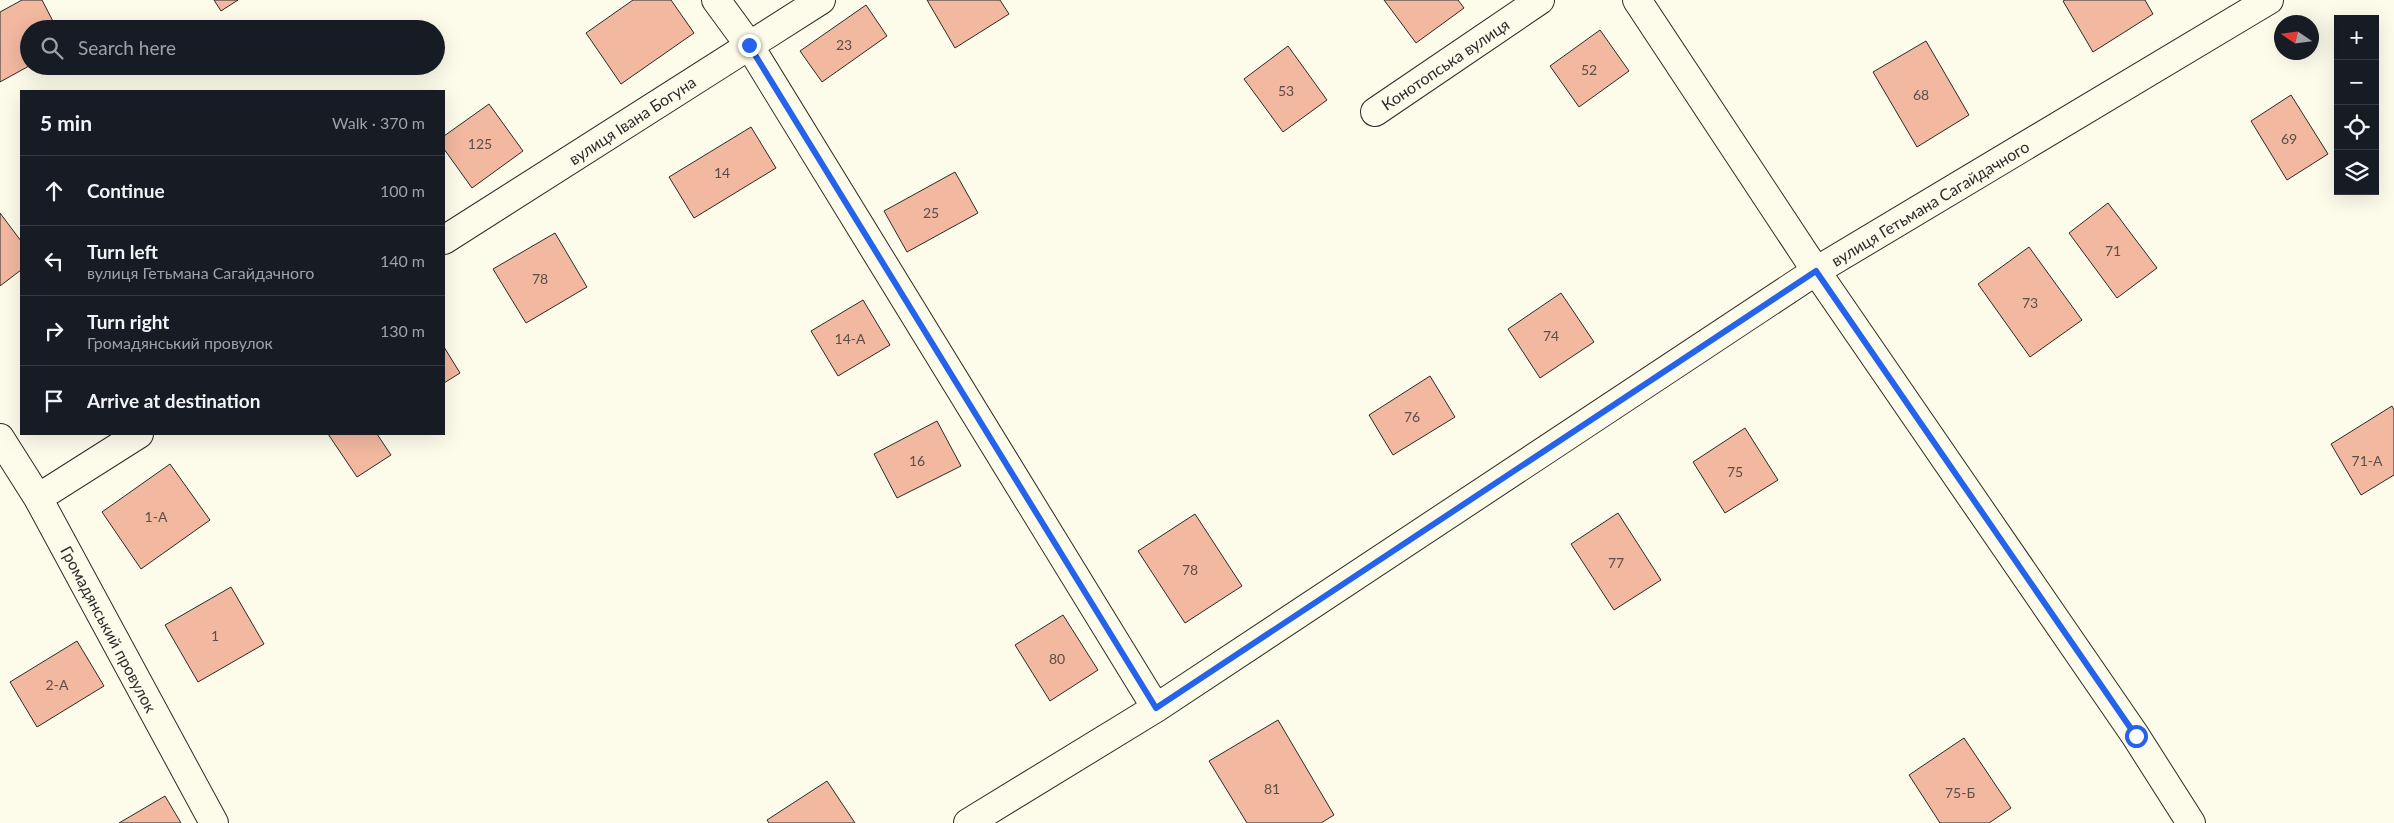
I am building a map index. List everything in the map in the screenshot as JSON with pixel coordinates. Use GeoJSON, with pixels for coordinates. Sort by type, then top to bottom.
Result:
{"type":"FeatureCollection","features":[{"type":"Feature","properties":{"kind":"street"},"geometry":{"type":"LineString","coordinates":[[716,0],[749,45],[1156,708]]}},
{"type":"Feature","properties":{"kind":"street","name":"вулиця Івана Богуна"},"geometry":{"type":"LineString","coordinates":[[445,239],[821,0]]}},
{"type":"Feature","properties":{"kind":"street","name":"Конотопська вулиця"},"geometry":{"type":"LineString","coordinates":[[1375,112],[1540,0]]}},
{"type":"Feature","properties":{"kind":"street"},"geometry":{"type":"LineString","coordinates":[[1636,0],[1816,271],[2136,736],[2191,823]]}},
{"type":"Feature","properties":{"kind":"street","name":"вулиця Гетьмана Сагайдачного"},"geometry":{"type":"LineString","coordinates":[[968,823],[1156,708],[1816,271],[2268,0]]}},
{"type":"Feature","properties":{"kind":"street"},"geometry":{"type":"LineString","coordinates":[[38,498],[137,435]]}},
{"type":"Feature","properties":{"kind":"street","name":"Громадянський провулок"},"geometry":{"type":"LineString","coordinates":[[0,438],[38,498],[214,823]]}},
{"type":"Feature","properties":{"kind":"building"},"geometry":{"type":"Polygon","coordinates":[[[22,0],[42,0],[52,20],[20,20],[20,71],[0,82],[0,12],[22,0]]]}},
{"type":"Feature","properties":{"kind":"building"},"geometry":{"type":"Polygon","coordinates":[[[214,0],[238,0],[221,11],[214,0]]]}},
{"type":"Feature","properties":{"kind":"building"},"geometry":{"type":"Polygon","coordinates":[[[633,0],[671,0],[694,33],[621,84],[586,33],[633,0]]]}},
{"type":"Feature","properties":{"kind":"building"},"geometry":{"type":"Polygon","coordinates":[[[927,0],[1000,0],[1009,14],[955,48],[927,0]]]}},
{"type":"Feature","properties":{"kind":"building"},"geometry":{"type":"Polygon","coordinates":[[[1384,0],[1458,0],[1464,8],[1416,43],[1384,0]]]}},
{"type":"Feature","properties":{"kind":"building"},"geometry":{"type":"Polygon","coordinates":[[[2145,0],[2153,14],[2093,52],[2063,1],[2145,0]]]}},
{"type":"Feature","properties":{"kind":"building"},"geometry":{"type":"Polygon","coordinates":[[[866,5],[887,36],[822,82],[800,51],[866,5]]]}},
{"type":"Feature","properties":{"kind":"building"},"geometry":{"type":"Polygon","coordinates":[[[1600,30],[1629,71],[1579,107],[1550,66],[1600,30]]]}},
{"type":"Feature","properties":{"kind":"building"},"geometry":{"type":"Polygon","coordinates":[[[1926,41],[1969,115],[1917,147],[1873,72],[1926,41]]]}},
{"type":"Feature","properties":{"kind":"building"},"geometry":{"type":"Polygon","coordinates":[[[1288,46],[1327,100],[1283,132],[1244,79],[1288,46]]]}},
{"type":"Feature","properties":{"kind":"building"},"geometry":{"type":"Polygon","coordinates":[[[2291,95],[2328,154],[2287,180],[2251,121],[2291,95]]]}},
{"type":"Feature","properties":{"kind":"building"},"geometry":{"type":"Polygon","coordinates":[[[489,104],[523,151],[472,188],[445,150],[445,135],[489,104]]]}},
{"type":"Feature","properties":{"kind":"building"},"geometry":{"type":"Polygon","coordinates":[[[751,127],[776,168],[694,218],[669,177],[751,127]]]}},
{"type":"Feature","properties":{"kind":"building"},"geometry":{"type":"Polygon","coordinates":[[[955,172],[978,213],[907,252],[884,211],[955,172]]]}},
{"type":"Feature","properties":{"kind":"building"},"geometry":{"type":"Polygon","coordinates":[[[2108,203],[2157,268],[2117,298],[2069,233],[2108,203]]]}},
{"type":"Feature","properties":{"kind":"building"},"geometry":{"type":"Polygon","coordinates":[[[0,213],[20,240],[20,271],[0,286],[0,213]]]}},
{"type":"Feature","properties":{"kind":"building"},"geometry":{"type":"Polygon","coordinates":[[[555,233],[587,287],[526,323],[493,269],[555,233]]]}},
{"type":"Feature","properties":{"kind":"building"},"geometry":{"type":"Polygon","coordinates":[[[2029,247],[2082,320],[2030,357],[1978,284],[2029,247]]]}},
{"type":"Feature","properties":{"kind":"building"},"geometry":{"type":"Polygon","coordinates":[[[1561,293],[1594,342],[1540,378],[1508,329],[1561,293]]]}},
{"type":"Feature","properties":{"kind":"building"},"geometry":{"type":"Polygon","coordinates":[[[863,300],[890,345],[838,376],[811,331],[863,300]]]}},
{"type":"Feature","properties":{"kind":"building"},"geometry":{"type":"Polygon","coordinates":[[[445,349],[460,373],[445,382],[445,349]]]}},
{"type":"Feature","properties":{"kind":"building"},"geometry":{"type":"Polygon","coordinates":[[[1430,376],[1455,417],[1393,455],[1369,415],[1430,376]]]}},
{"type":"Feature","properties":{"kind":"building"},"geometry":{"type":"Polygon","coordinates":[[[2392,406],[2394,410],[2394,475],[2361,495],[2331,444],[2392,406]]]}},
{"type":"Feature","properties":{"kind":"building"},"geometry":{"type":"Polygon","coordinates":[[[937,421],[961,466],[897,498],[874,454],[937,421]]]}},
{"type":"Feature","properties":{"kind":"building"},"geometry":{"type":"Polygon","coordinates":[[[1745,428],[1778,480],[1725,513],[1693,462],[1745,428]]]}},
{"type":"Feature","properties":{"kind":"building"},"geometry":{"type":"Polygon","coordinates":[[[329,435],[378,435],[391,455],[357,477],[329,435]]]}},
{"type":"Feature","properties":{"kind":"building"},"geometry":{"type":"Polygon","coordinates":[[[170,464],[210,520],[141,569],[102,512],[170,464]]]}},
{"type":"Feature","properties":{"kind":"building"},"geometry":{"type":"Polygon","coordinates":[[[1618,513],[1661,580],[1614,610],[1571,544],[1618,513]]]}},
{"type":"Feature","properties":{"kind":"building"},"geometry":{"type":"Polygon","coordinates":[[[1195,514],[1242,586],[1185,623],[1138,551],[1195,514]]]}},
{"type":"Feature","properties":{"kind":"building"},"geometry":{"type":"Polygon","coordinates":[[[231,587],[264,644],[198,682],[165,625],[231,587]]]}},
{"type":"Feature","properties":{"kind":"building"},"geometry":{"type":"Polygon","coordinates":[[[1063,615],[1098,670],[1050,701],[1015,645],[1063,615]]]}},
{"type":"Feature","properties":{"kind":"building"},"geometry":{"type":"Polygon","coordinates":[[[77,641],[104,686],[37,727],[10,682],[77,641]]]}},
{"type":"Feature","properties":{"kind":"building"},"geometry":{"type":"Polygon","coordinates":[[[1278,720],[1334,815],[1321,823],[1247,823],[1209,761],[1278,720]]]}},
{"type":"Feature","properties":{"kind":"building"},"geometry":{"type":"Polygon","coordinates":[[[1964,738],[2011,808],[1989,823],[1940,823],[1909,775],[1964,738]]]}},
{"type":"Feature","properties":{"kind":"building"},"geometry":{"type":"Polygon","coordinates":[[[827,781],[855,823],[769,823],[767,820],[827,781]]]}},
{"type":"Feature","properties":{"kind":"building"},"geometry":{"type":"Polygon","coordinates":[[[165,796],[181,823],[119,823],[165,796]]]}},
{"type":"Feature","properties":{"kind":"route"},"geometry":{"type":"LineString","coordinates":[[749,45],[1156,708],[1816,271],[2136,736]]}}]}
